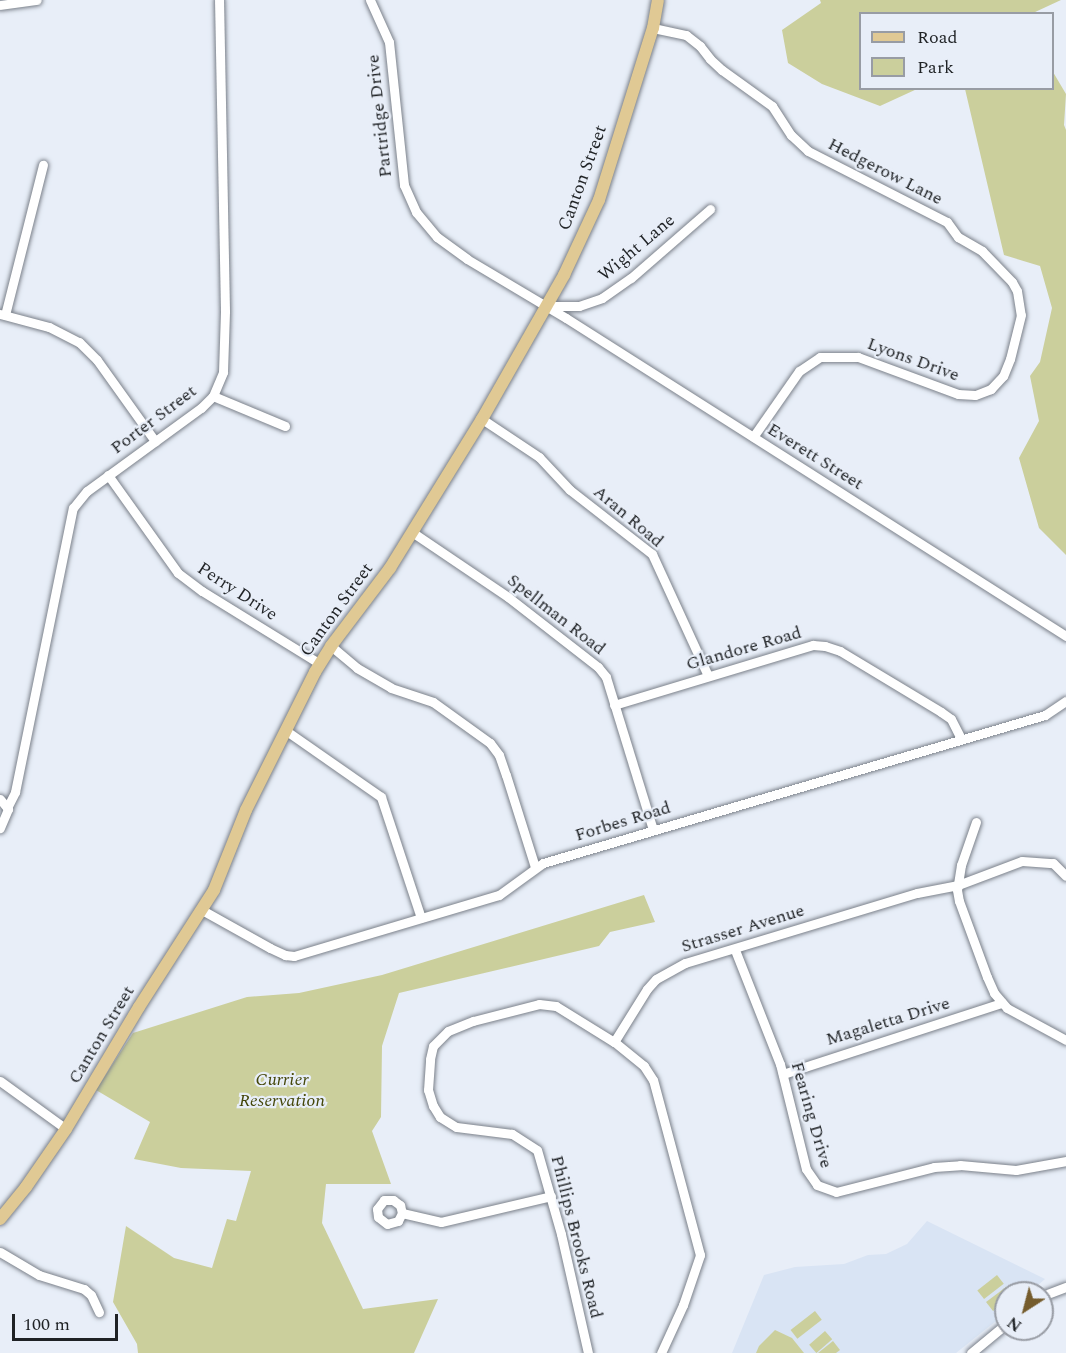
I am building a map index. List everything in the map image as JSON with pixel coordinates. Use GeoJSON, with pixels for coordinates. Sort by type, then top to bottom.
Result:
{"type":"FeatureCollection","features":[{"type":"Feature","properties":{"kind":"main road","name":"Canton Street"},"geometry":{"type":"LineString","coordinates":[[0,1219],[26,1187],[66,1129],[139,1007],[202,910],[222,874],[246,810],[320,664],[331,646],[379,584],[412,532],[482,419],[546,306],[597,205],[653,28],[658,0]]}},
{"type":"Feature","properties":{"kind":"street"},"geometry":{"type":"LineString","coordinates":[[0,5],[37,0]]}},
{"type":"Feature","properties":{"kind":"street","name":"Porter Street"},"geometry":{"type":"LineString","coordinates":[[0,828],[15,792],[70,514],[81,496],[184,422],[213,396],[221,380],[225,358],[219,0]]}},
{"type":"Feature","properties":{"kind":"street","name":"Partridge Drive"},"geometry":{"type":"LineString","coordinates":[[370,0],[389,42],[402,173],[416,212],[437,237],[460,254],[546,306]]}},
{"type":"Feature","properties":{"kind":"street","name":"Hedgerow Lane"},"geometry":{"type":"LineString","coordinates":[[653,28],[686,35],[700,46],[722,70],[772,106],[791,135],[808,151],[919,206],[947,222],[958,237],[982,250],[1012,282],[1017,291],[1021,315],[1010,359]]}},
{"type":"Feature","properties":{"kind":"street"},"geometry":{"type":"LineString","coordinates":[[43,165],[3,314],[57,330],[79,342],[97,360],[155,441]]}},
{"type":"Feature","properties":{"kind":"street","name":"Wight Lane"},"geometry":{"type":"LineString","coordinates":[[546,306],[579,306],[602,298],[631,278],[710,209]]}},
{"type":"Feature","properties":{"kind":"street","name":"Everett Street"},"geometry":{"type":"LineString","coordinates":[[546,306],[1066,636]]}},
{"type":"Feature","properties":{"kind":"street","name":"Lyons Drive"},"geometry":{"type":"LineString","coordinates":[[753,437],[799,371],[820,357],[858,357],[952,393],[970,396],[981,394],[996,385],[1003,376],[1010,359]]}},
{"type":"Feature","properties":{"kind":"street"},"geometry":{"type":"LineString","coordinates":[[213,396],[285,426]]}},
{"type":"Feature","properties":{"kind":"street","name":"Aran Road"},"geometry":{"type":"LineString","coordinates":[[482,419],[539,457],[570,490],[652,554],[708,676]]}},
{"type":"Feature","properties":{"kind":"street","name":"Perry Drive"},"geometry":{"type":"LineString","coordinates":[[108,475],[178,573],[202,591],[320,664]]}},
{"type":"Feature","properties":{"kind":"street","name":"Spellman Road"},"geometry":{"type":"LineString","coordinates":[[412,532],[508,597],[598,667],[606,677],[652,830]]}},
{"type":"Feature","properties":{"kind":"street","name":"Glandore Road"},"geometry":{"type":"LineString","coordinates":[[614,705],[813,645],[825,646],[840,651],[941,712],[951,720],[962,739]]}},
{"type":"Feature","properties":{"kind":"street"},"geometry":{"type":"LineString","coordinates":[[331,646],[357,668],[391,688],[433,702],[490,743],[499,755],[507,775],[535,867]]}},
{"type":"Feature","properties":{"kind":"street","name":"Forbes Road"},"geometry":{"type":"LineString","coordinates":[[202,910],[270,948],[285,955],[294,956],[499,895],[535,867],[652,830],[1045,715],[1066,700]]}},
{"type":"Feature","properties":{"kind":"street"},"geometry":{"type":"LineString","coordinates":[[285,730],[381,797],[421,918]]}},
{"type":"Feature","properties":{"kind":"street"},"geometry":{"type":"LineString","coordinates":[[0,799],[8,806]]}},
{"type":"Feature","properties":{"kind":"street"},"geometry":{"type":"LineString","coordinates":[[976,822],[961,865],[958,885],[959,902],[987,977],[1002,1003],[1017,1015],[1066,1040]]}},
{"type":"Feature","properties":{"kind":"street","name":"Strasser Avenue"},"geometry":{"type":"LineString","coordinates":[[614,1042],[637,1002],[656,980],[685,963],[735,950],[917,893],[958,885],[984,873],[1032,860],[1053,863],[1066,876]]}},
{"type":"Feature","properties":{"kind":"street","name":"Fearing Drive"},"geometry":{"type":"LineString","coordinates":[[735,950],[783,1074],[806,1169],[817,1185],[829,1191],[852,1190],[934,1167],[960,1165],[1016,1170],[1066,1161]]}},
{"type":"Feature","properties":{"kind":"street","name":"Magaletta Drive"},"geometry":{"type":"LineString","coordinates":[[783,1074],[1002,1003]]}},
{"type":"Feature","properties":{"kind":"street","name":"Phillips Brooks Road"},"geometry":{"type":"LineString","coordinates":[[588,1353],[542,1160],[537,1150],[529,1142],[503,1132],[456,1127],[440,1117],[433,1106],[428,1090],[433,1046],[448,1031],[472,1022],[548,1004],[614,1042]]}},
{"type":"Feature","properties":{"kind":"street"},"geometry":{"type":"LineString","coordinates":[[614,1042],[644,1066],[653,1080],[698,1238],[699,1262],[661,1353]]}},
{"type":"Feature","properties":{"kind":"street"},"geometry":{"type":"LineString","coordinates":[[0,1081],[66,1129]]}},
{"type":"Feature","properties":{"kind":"street"},"geometry":{"type":"LineString","coordinates":[[402,1213],[441,1221],[551,1196]]}},
{"type":"Feature","properties":{"kind":"street"},"geometry":{"type":"LineString","coordinates":[[0,1252],[39,1275],[84,1289],[91,1295],[99,1312]]}},
{"type":"Feature","properties":{"kind":"street"},"geometry":{"type":"LineString","coordinates":[[971,1353],[994,1334]]}},
{"type":"Feature","properties":{"kind":"shaded area"},"geometry":{"type":"Polygon","coordinates":[[[927,1221],[1045,1279],[1043,1281],[994,1281],[994,1323],[956,1353],[732,1353],[764,1275],[795,1267],[844,1264],[868,1255],[886,1254],[907,1244],[927,1221]]]}},
{"type":"Feature","properties":{"kind":"green space"},"geometry":{"type":"Polygon","coordinates":[[[820,0],[1061,0],[1035,12],[859,12],[859,90],[915,90],[880,106],[822,84],[788,63],[782,30],[821,3],[820,0]]]}},
{"type":"Feature","properties":{"kind":"green space"},"geometry":{"type":"Polygon","coordinates":[[[1054,74],[1066,94],[1064,125],[1066,130],[1066,555],[1039,528],[1019,458],[1039,421],[1030,376],[1040,362],[1052,308],[1040,266],[1004,255],[965,90],[1054,90],[1054,74]]]}},
{"type":"Feature","properties":{"kind":"green space","name":"Currier Reservation"},"geometry":{"type":"Polygon","coordinates":[[[644,895],[655,922],[610,932],[599,946],[399,993],[382,1046],[381,1117],[372,1131],[391,1184],[326,1184],[322,1223],[363,1309],[438,1299],[414,1353],[138,1353],[137,1344],[113,1302],[126,1226],[174,1258],[212,1268],[227,1219],[236,1221],[251,1171],[181,1168],[134,1159],[150,1122],[96,1090],[133,1033],[247,997],[299,993],[382,975],[644,895]]]}},
{"type":"Feature","properties":{"kind":"green space"},"geometry":{"type":"Polygon","coordinates":[[[997,1275],[1002,1281],[994,1281],[994,1291],[984,1299],[977,1290],[997,1275]]]}},
{"type":"Feature","properties":{"kind":"green space"},"geometry":{"type":"Polygon","coordinates":[[[994,1296],[994,1310],[993,1311],[986,1302],[994,1296]]]}},
{"type":"Feature","properties":{"kind":"green space"},"geometry":{"type":"Polygon","coordinates":[[[815,1311],[822,1320],[797,1339],[791,1330],[815,1311]]]}},
{"type":"Feature","properties":{"kind":"green space"},"geometry":{"type":"Polygon","coordinates":[[[775,1330],[792,1338],[804,1353],[756,1353],[759,1346],[775,1330]]]}},
{"type":"Feature","properties":{"kind":"green space"},"geometry":{"type":"Polygon","coordinates":[[[825,1331],[832,1339],[816,1353],[809,1345],[825,1331]]]}},
{"type":"Feature","properties":{"kind":"green space"},"geometry":{"type":"Polygon","coordinates":[[[833,1341],[840,1350],[836,1353],[818,1353],[833,1341]]]}}]}
